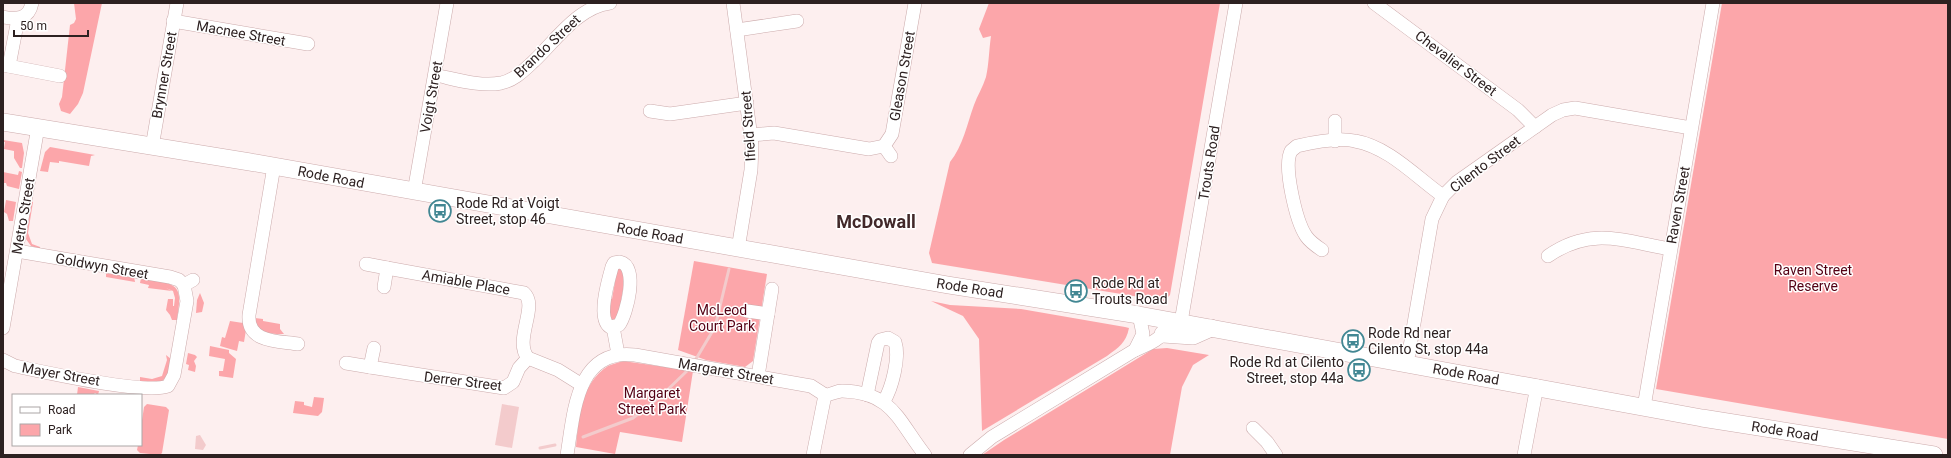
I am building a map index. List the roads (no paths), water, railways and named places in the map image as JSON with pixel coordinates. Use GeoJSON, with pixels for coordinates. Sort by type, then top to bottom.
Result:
{"type":"FeatureCollection","features":[{"type":"Feature","properties":{"kind":"main road","name":"Rode Road"},"geometry":{"type":"LineString","coordinates":[[4,121],[152,147],[274,166],[962,288],[1139,315],[1172,326],[1193,336],[1210,328],[1537,386],[1644,407],[1934,455]]}},
{"type":"Feature","properties":{"kind":"street"},"geometry":{"type":"LineString","coordinates":[[3,17],[18,19],[27,15],[32,3]]}},
{"type":"Feature","properties":{"kind":"street","name":"Brynner Street"},"geometry":{"type":"LineString","coordinates":[[152,147],[177,3]]}},
{"type":"Feature","properties":{"kind":"street","name":"Voigt Street"},"geometry":{"type":"LineString","coordinates":[[414,192],[447,3]]}},
{"type":"Feature","properties":{"kind":"street","name":"Brando Street"},"geometry":{"type":"LineString","coordinates":[[435,75],[490,84],[509,80],[524,70],[584,12],[598,5],[610,3]]}},
{"type":"Feature","properties":{"kind":"street","name":"Ifield Street"},"geometry":{"type":"LineString","coordinates":[[733,3],[751,135],[751,170],[738,249]]}},
{"type":"Feature","properties":{"kind":"street","name":"Gleason Street"},"geometry":{"type":"LineString","coordinates":[[751,135],[774,134],[887,151],[892,134],[915,3]]}},
{"type":"Feature","properties":{"kind":"street","name":"Trouts Road"},"geometry":{"type":"LineString","coordinates":[[1172,326],[1236,3]]}},
{"type":"Feature","properties":{"kind":"street","name":"Chevalier Street"},"geometry":{"type":"LineString","coordinates":[[1374,3],[1518,110],[1535,127]]}},
{"type":"Feature","properties":{"kind":"street","name":"Raven Street"},"geometry":{"type":"LineString","coordinates":[[1644,407],[1713,3]]}},
{"type":"Feature","properties":{"kind":"street"},"geometry":{"type":"LineString","coordinates":[[18,19],[6,66],[60,76]]}},
{"type":"Feature","properties":{"kind":"street","name":"Macnee Street"},"geometry":{"type":"LineString","coordinates":[[173,21],[308,44]]}},
{"type":"Feature","properties":{"kind":"street"},"geometry":{"type":"LineString","coordinates":[[737,30],[797,21]]}},
{"type":"Feature","properties":{"kind":"street"},"geometry":{"type":"LineString","coordinates":[[650,111],[670,114],[747,103]]}},
{"type":"Feature","properties":{"kind":"street","name":"Cilento Street"},"geometry":{"type":"LineString","coordinates":[[1407,364],[1432,219],[1443,196],[1457,182],[1556,112],[1576,108],[1691,128]]}},
{"type":"Feature","properties":{"kind":"street"},"geometry":{"type":"LineString","coordinates":[[1335,121],[1335,141]]}},
{"type":"Feature","properties":{"kind":"street","name":"Metro Street"},"geometry":{"type":"LineString","coordinates":[[3,328],[38,127]]}},
{"type":"Feature","properties":{"kind":"street"},"geometry":{"type":"LineString","coordinates":[[1322,250],[1311,242],[1301,227],[1293,202],[1288,158],[1291,151],[1297,146],[1355,140],[1373,146],[1388,155],[1443,196]]}},
{"type":"Feature","properties":{"kind":"street"},"geometry":{"type":"LineString","coordinates":[[274,166],[249,315],[249,324],[252,332],[259,337],[298,344]]}},
{"type":"Feature","properties":{"kind":"street"},"geometry":{"type":"LineString","coordinates":[[1548,256],[1573,241],[1590,237],[1606,238],[1670,249]]}},
{"type":"Feature","properties":{"kind":"street","name":"Goldwyn Street"},"geometry":{"type":"LineString","coordinates":[[17,252],[170,277],[189,282],[174,375],[168,386]]}},
{"type":"Feature","properties":{"kind":"street","name":"Amiable Place"},"geometry":{"type":"LineString","coordinates":[[366,264],[524,293],[528,298],[528,305],[523,345],[528,358]]}},
{"type":"Feature","properties":{"kind":"street"},"geometry":{"type":"LineString","coordinates":[[384,287],[387,268]]}},
{"type":"Feature","properties":{"kind":"street"},"geometry":{"type":"LineString","coordinates":[[758,376],[772,289]]}},
{"type":"Feature","properties":{"kind":"street"},"geometry":{"type":"LineString","coordinates":[[747,311],[768,314]]}},
{"type":"Feature","properties":{"kind":"street"},"geometry":{"type":"LineString","coordinates":[[1135,350],[1143,334],[1139,315]]}},
{"type":"Feature","properties":{"kind":"street"},"geometry":{"type":"LineString","coordinates":[[970,455],[992,438],[1135,350],[1147,345],[1172,326]]}},
{"type":"Feature","properties":{"kind":"street"},"geometry":{"type":"LineString","coordinates":[[613,327],[618,354]]}},
{"type":"Feature","properties":{"kind":"street"},"geometry":{"type":"LineString","coordinates":[[867,395],[878,343],[880,340],[888,338],[895,342],[897,351],[891,386],[884,401]]}},
{"type":"Feature","properties":{"kind":"street"},"geometry":{"type":"LineString","coordinates":[[370,367],[374,348]]}},
{"type":"Feature","properties":{"kind":"street","name":"Margaret Street"},"geometry":{"type":"LineString","coordinates":[[566,455],[575,404],[582,385],[600,362],[618,354],[635,355],[811,386],[825,395]]}},
{"type":"Feature","properties":{"kind":"street"},"geometry":{"type":"LineString","coordinates":[[528,358],[558,370],[582,385]]}},
{"type":"Feature","properties":{"kind":"street","name":"Derrer Street"},"geometry":{"type":"LineString","coordinates":[[346,363],[500,388],[507,387],[513,382],[519,368],[528,358]]}},
{"type":"Feature","properties":{"kind":"street","name":"Mayer Street"},"geometry":{"type":"LineString","coordinates":[[3,360],[15,366],[131,387],[158,388],[168,386]]}},
{"type":"Feature","properties":{"kind":"street"},"geometry":{"type":"LineString","coordinates":[[1524,455],[1537,386]]}},
{"type":"Feature","properties":{"kind":"street"},"geometry":{"type":"LineString","coordinates":[[813,455],[825,395],[843,391],[867,395],[884,401],[895,412],[925,455]]}},
{"type":"Feature","properties":{"kind":"street"},"geometry":{"type":"LineString","coordinates":[[1253,428],[1267,442],[1276,455]]}},
{"type":"Feature","properties":{"kind":"waterway"},"geometry":{"type":"LineString","coordinates":[[696,359],[715,327],[729,269]]}},
{"type":"Feature","properties":{"kind":"waterway"},"geometry":{"type":"LineString","coordinates":[[583,437],[633,418],[661,396],[688,370]]}},
{"type":"Feature","properties":{"kind":"waterway"},"geometry":{"type":"LineString","coordinates":[[540,448],[555,445]]}},
{"type":"Feature","properties":{"kind":"place","name":"Rode Rd at Voigt Street, stop 46"},"geometry":{"type":"Point","coordinates":[440,211]}},
{"type":"Feature","properties":{"kind":"place","name":"Rode Rd at Trouts Road"},"geometry":{"type":"Point","coordinates":[1076,291]}},
{"type":"Feature","properties":{"kind":"place","name":"Rode Rd near Cilento St, stop 44a"},"geometry":{"type":"Point","coordinates":[1353,341]}},
{"type":"Feature","properties":{"kind":"place","name":"Rode Rd at Cilento Street, stop 44a"},"geometry":{"type":"Point","coordinates":[1359,370]}},
{"type":"Feature","properties":{"kind":"district","name":"McDowall"},"geometry":{"type":"Point","coordinates":[876,222]}},
{"type":"Feature","properties":{"kind":"park label","name":"Raven Street Reserve"},"geometry":{"type":"Point","coordinates":[1813,278]}},
{"type":"Feature","properties":{"kind":"park label","name":"McLeod Court Park"},"geometry":{"type":"Point","coordinates":[722,318]}},
{"type":"Feature","properties":{"kind":"park label","name":"Margaret Street Park"},"geometry":{"type":"Point","coordinates":[652,402]}}]}
